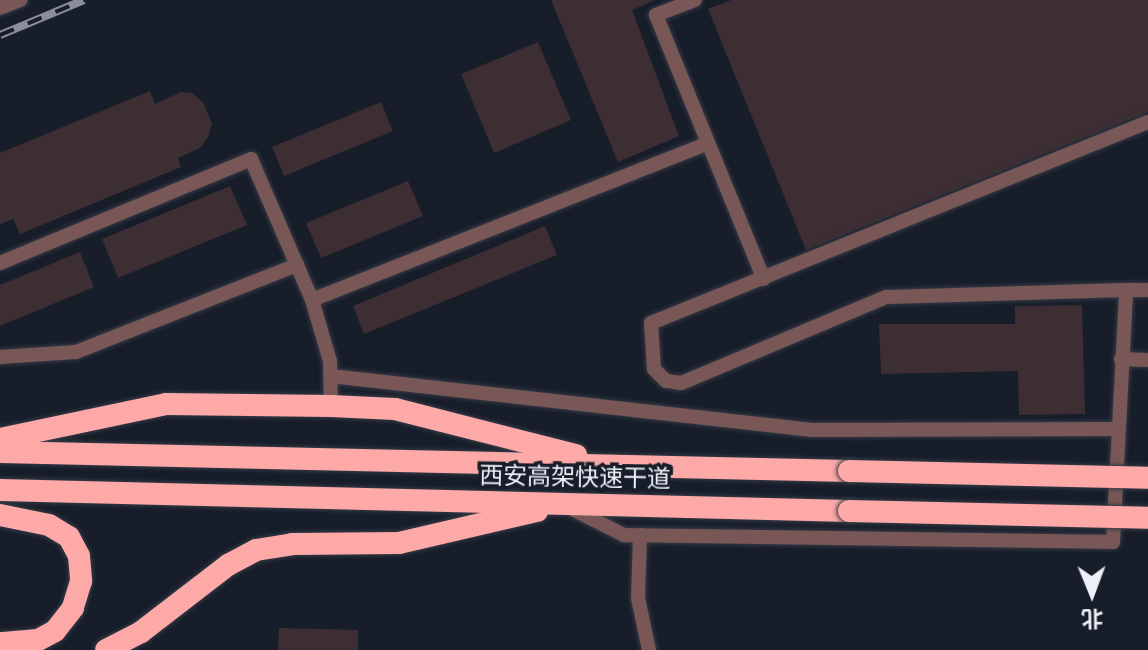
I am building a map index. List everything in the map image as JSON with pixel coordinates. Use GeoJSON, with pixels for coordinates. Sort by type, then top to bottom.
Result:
{"type":"FeatureCollection","features":[{"type":"Feature","properties":{"kind":"highway"},"geometry":{"type":"LineString","coordinates":[[0,439],[166,404],[331,406],[395,409],[538,447],[632,466]]}},
{"type":"Feature","properties":{"kind":"highway","name":"西安高架快速干道"},"geometry":{"type":"LineString","coordinates":[[0,452],[1148,478]]}},
{"type":"Feature","properties":{"kind":"highway","name":"西安高架快速干道"},"geometry":{"type":"LineString","coordinates":[[0,490],[1148,518]]}},
{"type":"Feature","properties":{"kind":"highway"},"geometry":{"type":"LineString","coordinates":[[106,650],[141,632],[228,565],[256,550],[292,544],[399,543],[563,504]]}},
{"type":"Feature","properties":{"kind":"highway"},"geometry":{"type":"LineString","coordinates":[[0,643],[38,640],[55,631],[73,608],[81,581],[79,556],[69,537],[49,525],[10,516]]}},
{"type":"Feature","properties":{"kind":"street"},"geometry":{"type":"LineString","coordinates":[[0,8],[20,0]]}},
{"type":"Feature","properties":{"kind":"street"},"geometry":{"type":"LineString","coordinates":[[695,0],[656,15],[764,279]]}},
{"type":"Feature","properties":{"kind":"street"},"geometry":{"type":"LineString","coordinates":[[1148,122],[651,323],[654,369],[666,381],[681,383],[886,297],[1148,290]]}},
{"type":"Feature","properties":{"kind":"street"},"geometry":{"type":"LineString","coordinates":[[312,300],[707,144]]}},
{"type":"Feature","properties":{"kind":"street"},"geometry":{"type":"LineString","coordinates":[[0,263],[251,159],[312,300],[330,361],[331,406]]}},
{"type":"Feature","properties":{"kind":"street"},"geometry":{"type":"LineString","coordinates":[[0,357],[76,352],[297,265]]}},
{"type":"Feature","properties":{"kind":"street"},"geometry":{"type":"LineString","coordinates":[[563,504],[624,535],[1113,542],[1126,290]]}},
{"type":"Feature","properties":{"kind":"street"},"geometry":{"type":"LineString","coordinates":[[1121,359],[1148,360]]}},
{"type":"Feature","properties":{"kind":"street"},"geometry":{"type":"LineString","coordinates":[[331,376],[812,430],[1117,429]]}},
{"type":"Feature","properties":{"kind":"street"},"geometry":{"type":"LineString","coordinates":[[640,535],[638,598],[649,650]]}},
{"type":"Feature","properties":{"kind":"building"},"geometry":{"type":"Polygon","coordinates":[[[551,0],[655,0],[632,10],[679,136],[618,162],[551,0]]]}},
{"type":"Feature","properties":{"kind":"building"},"geometry":{"type":"Polygon","coordinates":[[[731,0],[1148,0],[1148,112],[806,250],[708,9],[731,0]]]}},
{"type":"Feature","properties":{"kind":"building"},"geometry":{"type":"Polygon","coordinates":[[[538,42],[571,120],[494,153],[461,74],[538,42]]]}},
{"type":"Feature","properties":{"kind":"building"},"geometry":{"type":"Polygon","coordinates":[[[150,91],[155,104],[181,92],[192,93],[203,102],[212,124],[200,148],[178,158],[181,167],[20,234],[13,219],[0,224],[0,153],[150,91]]]}},
{"type":"Feature","properties":{"kind":"building"},"geometry":{"type":"Polygon","coordinates":[[[381,102],[393,131],[284,176],[272,147],[381,102]]]}},
{"type":"Feature","properties":{"kind":"building"},"geometry":{"type":"Polygon","coordinates":[[[408,181],[423,216],[321,258],[306,223],[408,181]]]}},
{"type":"Feature","properties":{"kind":"building"},"geometry":{"type":"Polygon","coordinates":[[[230,186],[247,225],[118,278],[102,239],[230,186]]]}},
{"type":"Feature","properties":{"kind":"building"},"geometry":{"type":"Polygon","coordinates":[[[545,226],[557,255],[364,334],[353,306],[545,226]]]}},
{"type":"Feature","properties":{"kind":"building"},"geometry":{"type":"Polygon","coordinates":[[[80,252],[94,287],[0,326],[0,285],[80,252]]]}},
{"type":"Feature","properties":{"kind":"building"},"geometry":{"type":"Polygon","coordinates":[[[1082,305],[1085,414],[1019,415],[1018,371],[881,374],[879,324],[1015,324],[1015,306],[1082,305]]]}},
{"type":"Feature","properties":{"kind":"building"},"geometry":{"type":"Polygon","coordinates":[[[279,628],[358,630],[358,650],[278,650],[279,628]]]}},
{"type":"Feature","properties":{"kind":"railway"},"geometry":{"type":"LineString","coordinates":[[0,35],[84,0]]}}]}
